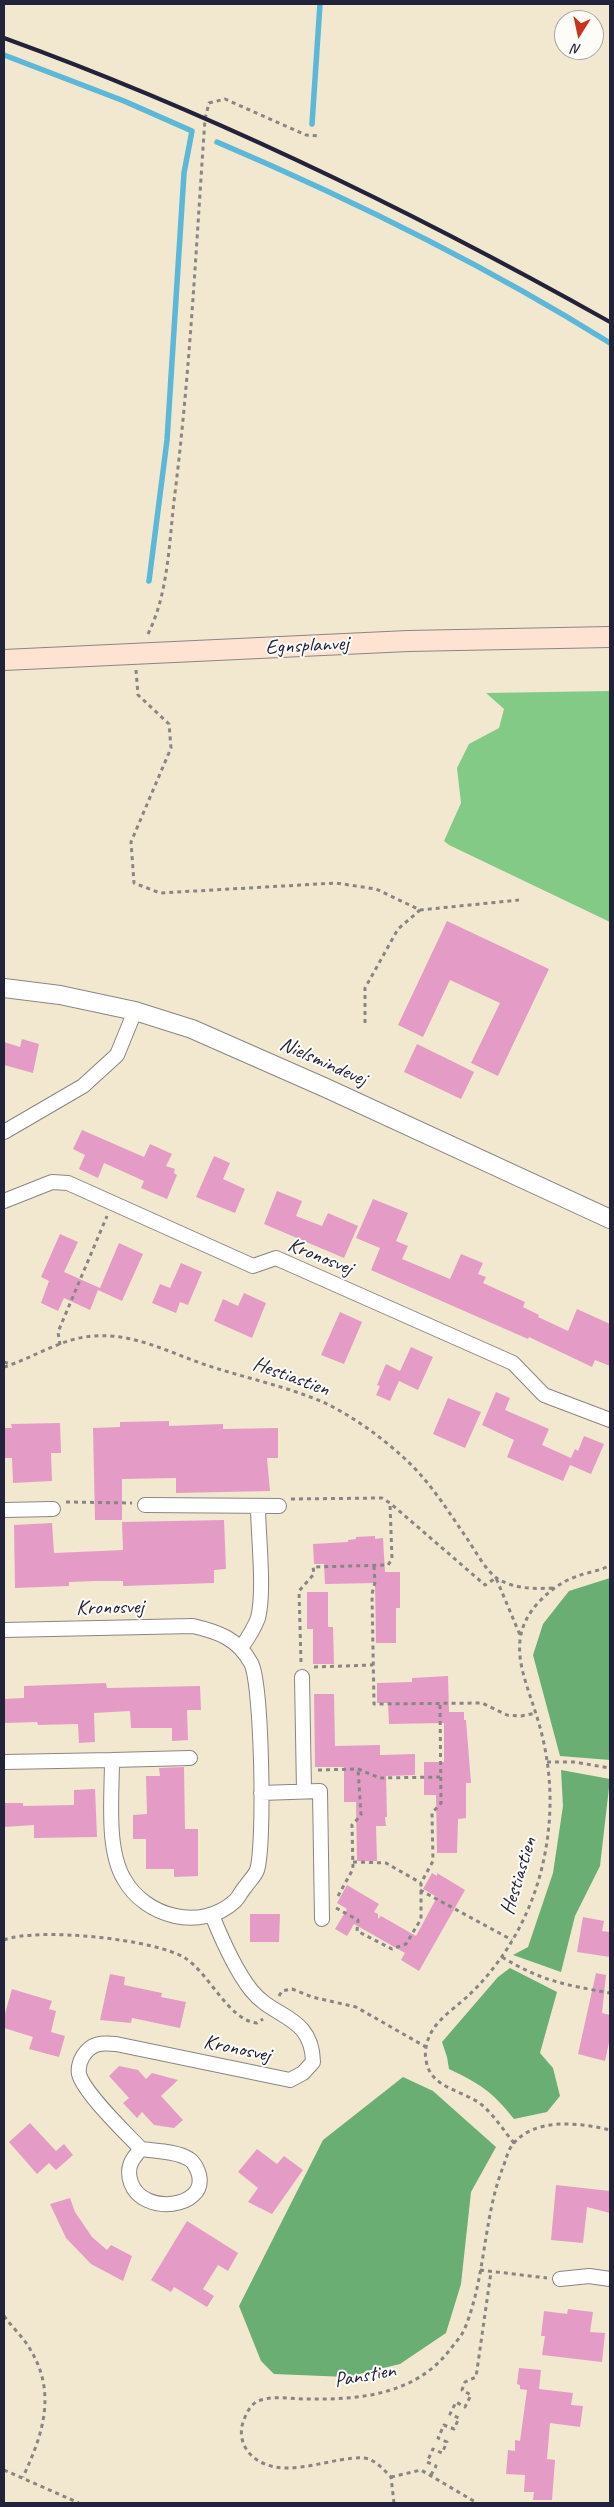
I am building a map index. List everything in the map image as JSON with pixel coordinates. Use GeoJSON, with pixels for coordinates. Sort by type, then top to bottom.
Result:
{"type":"FeatureCollection","features":[{"type":"Feature","properties":{"kind":"main road","name":"Egnsplanvej"},"geometry":{"type":"LineString","coordinates":[[4,660],[418,641],[610,636]]}},
{"type":"Feature","properties":{"kind":"street","name":"Nielsmindevej"},"geometry":{"type":"LineString","coordinates":[[4,988],[60,995],[135,1011],[192,1029],[326,1088],[610,1219]]}},
{"type":"Feature","properties":{"kind":"street"},"geometry":{"type":"LineString","coordinates":[[4,1132],[83,1086],[117,1055],[135,1011]]}},
{"type":"Feature","properties":{"kind":"street","name":"Kronosvej"},"geometry":{"type":"LineString","coordinates":[[4,1201],[52,1182],[68,1183],[254,1266],[276,1258],[513,1363],[544,1395],[610,1420]]}},
{"type":"Feature","properties":{"kind":"street"},"geometry":{"type":"LineString","coordinates":[[145,1505],[279,1506]]}},
{"type":"Feature","properties":{"kind":"street"},"geometry":{"type":"LineString","coordinates":[[241,1648],[251,1635],[258,1617],[260,1598],[258,1506]]}},
{"type":"Feature","properties":{"kind":"street"},"geometry":{"type":"LineString","coordinates":[[4,1510],[53,1509]]}},
{"type":"Feature","properties":{"kind":"street","name":"Kronosvej"},"geometry":{"type":"LineString","coordinates":[[4,1630],[193,1626],[219,1632],[241,1648],[252,1664],[259,1694],[262,1841],[257,1871],[234,1901],[212,1914],[193,1918],[161,1913],[137,1896],[124,1879],[114,1856],[112,1760]]}},
{"type":"Feature","properties":{"kind":"street"},"geometry":{"type":"LineString","coordinates":[[301,1672],[304,1791]]}},
{"type":"Feature","properties":{"kind":"street"},"geometry":{"type":"LineString","coordinates":[[4,1762],[190,1758]]}},
{"type":"Feature","properties":{"kind":"street"},"geometry":{"type":"LineString","coordinates":[[261,1793],[320,1791],[325,1910]]}},
{"type":"Feature","properties":{"kind":"street","name":"Kronosvej"},"geometry":{"type":"LineString","coordinates":[[140,2149],[85,2086],[79,2073],[80,2061],[86,2050],[97,2043],[116,2044],[290,2080],[303,2073],[313,2062],[313,2046],[305,2030],[252,1991],[222,1942],[212,1914]]}},
{"type":"Feature","properties":{"kind":"street"},"geometry":{"type":"LineString","coordinates":[[140,2149],[190,2159],[198,2170],[201,2182],[195,2193],[182,2202],[166,2205],[141,2197],[133,2187],[129,2176],[130,2161],[140,2149]]}},
{"type":"Feature","properties":{"kind":"street"},"geometry":{"type":"LineString","coordinates":[[560,2279],[590,2276],[610,2279]]}},
{"type":"Feature","properties":{"kind":"path"},"geometry":{"type":"LineString","coordinates":[[319,136],[306,135],[225,99],[209,103],[205,119],[188,368],[164,587],[154,622],[139,654],[135,675],[138,695],[169,724],[171,748],[131,842],[134,883],[160,893],[336,883],[376,889],[420,910],[520,900]]}},
{"type":"Feature","properties":{"kind":"path"},"geometry":{"type":"LineString","coordinates":[[365,1023],[365,988],[398,929],[420,910]]}},
{"type":"Feature","properties":{"kind":"path"},"geometry":{"type":"LineString","coordinates":[[60,1345],[58,1332],[114,1203]]}},
{"type":"Feature","properties":{"kind":"path","name":"Hestiastien"},"geometry":{"type":"LineString","coordinates":[[4,1367],[60,1345],[92,1336],[120,1336],[144,1341],[205,1364],[280,1387],[326,1404],[367,1429],[403,1457],[435,1492],[496,1578],[521,1636]]}},
{"type":"Feature","properties":{"kind":"path"},"geometry":{"type":"LineString","coordinates":[[4,1362],[11,1365]]}},
{"type":"Feature","properties":{"kind":"path"},"geometry":{"type":"LineString","coordinates":[[279,1506],[291,1499],[382,1498],[485,1585],[496,1578],[516,1586],[554,1588]]}},
{"type":"Feature","properties":{"kind":"path"},"geometry":{"type":"LineString","coordinates":[[53,1509],[66,1502],[124,1502],[145,1505]]}},
{"type":"Feature","properties":{"kind":"path"},"geometry":{"type":"LineString","coordinates":[[373,1665],[301,1672],[299,1591],[314,1574],[313,1567],[388,1565],[392,1559],[390,1503]]}},
{"type":"Feature","properties":{"kind":"path","name":"Hestiastien"},"geometry":{"type":"LineString","coordinates":[[426,2047],[433,2029],[472,1993],[502,1957],[526,1913],[541,1870],[550,1815],[547,1762],[536,1713],[520,1668],[521,1636],[528,1618],[537,1604],[554,1588],[575,1576],[610,1565]]}},
{"type":"Feature","properties":{"kind":"path"},"geometry":{"type":"LineString","coordinates":[[374,1566],[375,1582],[372,1594],[374,1704],[482,1703],[507,1715],[521,1716],[536,1713]]}},
{"type":"Feature","properties":{"kind":"path"},"geometry":{"type":"LineString","coordinates":[[358,1769],[361,1815],[352,1825],[353,1869],[325,1910],[358,1920],[357,1931],[392,1949],[406,1944],[421,1919],[421,1883],[433,1861],[432,1813],[441,1803],[440,1703]]}},
{"type":"Feature","properties":{"kind":"path"},"geometry":{"type":"LineString","coordinates":[[547,1762],[574,1762],[610,1768]]}},
{"type":"Feature","properties":{"kind":"path"},"geometry":{"type":"LineString","coordinates":[[304,1770],[358,1769],[380,1778],[440,1777]]}},
{"type":"Feature","properties":{"kind":"path"},"geometry":{"type":"LineString","coordinates":[[353,1862],[386,1863],[421,1883]]}},
{"type":"Feature","properties":{"kind":"path"},"geometry":{"type":"LineString","coordinates":[[420,1890],[512,1940]]}},
{"type":"Feature","properties":{"kind":"path"},"geometry":{"type":"LineString","coordinates":[[4,1940],[23,1935],[56,1934],[103,1938],[166,1950],[184,1957],[193,1964],[240,2018],[257,2023],[282,1991],[292,1989],[312,1998],[356,2006],[426,2047],[426,2060],[429,2071],[443,2086],[474,2099],[484,2106],[514,2143],[543,2126],[565,2124],[610,2130]]}},
{"type":"Feature","properties":{"kind":"path"},"geometry":{"type":"LineString","coordinates":[[502,1957],[528,1973],[549,1981],[610,1994]]}},
{"type":"Feature","properties":{"kind":"path","name":"Panstien"},"geometry":{"type":"LineString","coordinates":[[391,2477],[370,2459],[352,2458],[299,2469],[276,2467],[260,2463],[247,2452],[242,2440],[241,2425],[247,2413],[256,2402],[272,2397],[308,2399],[357,2397],[391,2390],[418,2380],[440,2364],[464,2331],[475,2302],[492,2198],[514,2143]]}},
{"type":"Feature","properties":{"kind":"path"},"geometry":{"type":"LineString","coordinates":[[480,2270],[533,2277]]}},
{"type":"Feature","properties":{"kind":"path"},"geometry":{"type":"LineString","coordinates":[[431,2475],[436,2466],[427,2462],[433,2449],[442,2453],[447,2442],[438,2438],[444,2425],[454,2429],[459,2418],[450,2414],[456,2402],[465,2407],[471,2395],[462,2390],[465,2382],[476,2378],[490,2272]]}},
{"type":"Feature","properties":{"kind":"path"},"geometry":{"type":"LineString","coordinates":[[4,2316],[30,2349],[46,2398],[43,2427],[23,2477]]}},
{"type":"Feature","properties":{"kind":"path"},"geometry":{"type":"LineString","coordinates":[[4,2470],[79,2503]]}},
{"type":"Feature","properties":{"kind":"path"},"geometry":{"type":"LineString","coordinates":[[394,2503],[391,2477],[420,2470],[476,2503]]}},
{"type":"Feature","properties":{"kind":"green space"},"geometry":{"type":"Polygon","coordinates":[[[610,691],[610,922],[444,841],[461,803],[457,768],[469,744],[499,728],[504,709],[486,693],[610,691]]]}},
{"type":"Feature","properties":{"kind":"green space"},"geometry":{"type":"Polygon","coordinates":[[[610,1578],[610,1760],[560,1756],[533,1655],[543,1624],[569,1591],[610,1578]]]}},
{"type":"Feature","properties":{"kind":"green space"},"geometry":{"type":"Polygon","coordinates":[[[561,1770],[610,1779],[600,1866],[575,1916],[561,1972],[513,1955],[528,1947],[553,1873],[563,1806],[561,1770]]]}},
{"type":"Feature","properties":{"kind":"green space"},"geometry":{"type":"Polygon","coordinates":[[[510,1968],[557,1992],[540,2053],[553,2068],[560,2096],[547,2112],[514,2119],[492,2095],[469,2079],[449,2069],[442,2042],[498,1977],[510,1968]]]}},
{"type":"Feature","properties":{"kind":"green space"},"geometry":{"type":"Polygon","coordinates":[[[403,2077],[433,2091],[496,2147],[471,2192],[461,2284],[446,2333],[400,2364],[347,2377],[274,2374],[261,2361],[239,2306],[323,2140],[403,2077]]]}},
{"type":"Feature","properties":{"kind":"building"},"geometry":{"type":"Polygon","coordinates":[[[447,921],[549,969],[498,1076],[471,1063],[500,1003],[450,980],[423,1037],[398,1025],[447,921]]]}},
{"type":"Feature","properties":{"kind":"building"},"geometry":{"type":"Polygon","coordinates":[[[22,1039],[39,1044],[33,1073],[4,1065],[4,1042],[20,1047],[22,1039]]]}},
{"type":"Feature","properties":{"kind":"building"},"geometry":{"type":"Polygon","coordinates":[[[417,1044],[474,1072],[461,1099],[404,1072],[417,1044]]]}},
{"type":"Feature","properties":{"kind":"building"},"geometry":{"type":"Polygon","coordinates":[[[82,1130],[144,1157],[150,1144],[172,1154],[166,1166],[175,1169],[174,1173],[177,1175],[167,1199],[141,1188],[144,1181],[104,1163],[98,1178],[79,1169],[85,1155],[73,1149],[82,1130]]]}},
{"type":"Feature","properties":{"kind":"building"},"geometry":{"type":"Polygon","coordinates":[[[214,1156],[230,1163],[223,1179],[245,1189],[235,1213],[196,1197],[214,1156]]]}},
{"type":"Feature","properties":{"kind":"building"},"geometry":{"type":"Polygon","coordinates":[[[277,1191],[302,1201],[296,1216],[322,1226],[328,1213],[358,1226],[344,1258],[264,1224],[277,1191]]]}},
{"type":"Feature","properties":{"kind":"building"},"geometry":{"type":"Polygon","coordinates":[[[373,1199],[408,1213],[396,1241],[408,1246],[402,1259],[450,1279],[461,1254],[483,1263],[478,1274],[486,1277],[483,1283],[525,1302],[523,1307],[539,1315],[538,1317],[568,1331],[577,1309],[610,1324],[610,1366],[595,1360],[592,1367],[529,1337],[528,1339],[371,1270],[380,1248],[356,1238],[373,1199]]]}},
{"type":"Feature","properties":{"kind":"building"},"geometry":{"type":"Polygon","coordinates":[[[60,1234],[78,1242],[64,1272],[100,1288],[119,1243],[143,1254],[122,1301],[98,1290],[90,1310],[64,1298],[58,1311],[41,1303],[49,1281],[41,1277],[60,1234]]]}},
{"type":"Feature","properties":{"kind":"building"},"geometry":{"type":"Polygon","coordinates":[[[181,1263],[202,1272],[188,1305],[180,1302],[176,1313],[152,1303],[160,1284],[170,1288],[181,1263]]]}},
{"type":"Feature","properties":{"kind":"building"},"geometry":{"type":"Polygon","coordinates":[[[244,1293],[266,1303],[252,1338],[214,1321],[223,1299],[238,1306],[244,1293]]]}},
{"type":"Feature","properties":{"kind":"building"},"geometry":{"type":"Polygon","coordinates":[[[340,1312],[362,1322],[344,1364],[321,1355],[340,1312]]]}},
{"type":"Feature","properties":{"kind":"building"},"geometry":{"type":"Polygon","coordinates":[[[411,1347],[433,1357],[418,1390],[399,1381],[390,1401],[376,1395],[380,1386],[377,1385],[386,1364],[400,1371],[411,1347]]]}},
{"type":"Feature","properties":{"kind":"building"},"geometry":{"type":"Polygon","coordinates":[[[496,1392],[510,1398],[505,1410],[549,1429],[542,1445],[571,1458],[575,1449],[578,1451],[584,1436],[604,1444],[591,1474],[570,1465],[563,1481],[507,1457],[514,1440],[482,1425],[496,1392]]]}},
{"type":"Feature","properties":{"kind":"building"},"geometry":{"type":"Polygon","coordinates":[[[448,1398],[481,1412],[465,1448],[433,1434],[448,1398]]]}},
{"type":"Feature","properties":{"kind":"building"},"geometry":{"type":"Polygon","coordinates":[[[169,1421],[169,1426],[223,1424],[223,1429],[278,1428],[278,1458],[267,1458],[270,1491],[176,1493],[176,1478],[122,1479],[122,1520],[95,1520],[93,1428],[120,1427],[120,1422],[169,1421]]]}},
{"type":"Feature","properties":{"kind":"building"},"geometry":{"type":"Polygon","coordinates":[[[60,1423],[61,1453],[51,1453],[52,1481],[13,1483],[12,1458],[4,1458],[4,1428],[12,1428],[11,1424],[60,1423]]]}},
{"type":"Feature","properties":{"kind":"building"},"geometry":{"type":"Polygon","coordinates":[[[224,1520],[226,1569],[214,1570],[214,1583],[123,1586],[123,1581],[96,1581],[69,1582],[69,1586],[15,1588],[14,1525],[52,1523],[54,1553],[123,1550],[122,1522],[224,1520]]]}},
{"type":"Feature","properties":{"kind":"building"},"geometry":{"type":"Polygon","coordinates":[[[375,1536],[375,1539],[383,1538],[385,1572],[400,1572],[400,1608],[396,1608],[396,1643],[376,1643],[375,1583],[325,1584],[324,1564],[314,1564],[313,1544],[348,1542],[348,1540],[356,1539],[356,1537],[375,1536]]]}},
{"type":"Feature","properties":{"kind":"building"},"geometry":{"type":"Polygon","coordinates":[[[307,1592],[328,1592],[328,1627],[333,1627],[334,1664],[313,1664],[313,1629],[307,1629],[307,1592]]]}},
{"type":"Feature","properties":{"kind":"building"},"geometry":{"type":"Polygon","coordinates":[[[448,1676],[449,1712],[464,1712],[464,1720],[466,1720],[471,1783],[466,1783],[466,1818],[458,1819],[457,1853],[437,1853],[436,1795],[424,1795],[424,1762],[444,1762],[444,1723],[389,1724],[388,1703],[377,1703],[377,1683],[412,1682],[412,1678],[448,1676]]]}},
{"type":"Feature","properties":{"kind":"building"},"geometry":{"type":"Polygon","coordinates":[[[106,1683],[107,1688],[200,1686],[201,1710],[187,1710],[188,1740],[172,1741],[172,1728],[131,1728],[130,1711],[94,1713],[95,1742],[79,1743],[78,1724],[38,1725],[37,1722],[4,1723],[4,1699],[24,1698],[24,1686],[106,1683]]]}},
{"type":"Feature","properties":{"kind":"building"},"geometry":{"type":"Polygon","coordinates":[[[314,1694],[334,1694],[335,1746],[380,1745],[380,1755],[415,1754],[415,1775],[386,1776],[387,1817],[385,1817],[386,1826],[376,1826],[377,1861],[357,1861],[356,1802],[344,1802],[344,1767],[315,1767],[314,1694]]]}},
{"type":"Feature","properties":{"kind":"building"},"geometry":{"type":"Polygon","coordinates":[[[184,1767],[185,1829],[198,1829],[198,1876],[174,1877],[174,1869],[146,1869],[146,1839],[133,1839],[133,1815],[147,1814],[146,1776],[160,1776],[159,1768],[184,1767]]]}},
{"type":"Feature","properties":{"kind":"building"},"geometry":{"type":"Polygon","coordinates":[[[95,1789],[97,1837],[34,1838],[34,1825],[4,1827],[4,1803],[23,1803],[23,1806],[74,1805],[74,1790],[95,1789]]]}},
{"type":"Feature","properties":{"kind":"building"},"geometry":{"type":"Polygon","coordinates":[[[432,1873],[437,1876],[437,1873],[465,1890],[419,1971],[401,1960],[405,1953],[354,1924],[347,1936],[335,1929],[347,1909],[337,1903],[347,1885],[379,1904],[374,1912],[378,1914],[378,1919],[381,1916],[416,1936],[437,1897],[423,1889],[432,1873]]]}},
{"type":"Feature","properties":{"kind":"building"},"geometry":{"type":"Polygon","coordinates":[[[250,1914],[280,1914],[279,1942],[250,1942],[250,1914]]]}},
{"type":"Feature","properties":{"kind":"building"},"geometry":{"type":"Polygon","coordinates":[[[583,1917],[604,1921],[602,1931],[610,1932],[610,1957],[577,1952],[583,1917]]]}},
{"type":"Feature","properties":{"kind":"building"},"geometry":{"type":"Polygon","coordinates":[[[596,1973],[606,1975],[602,2013],[610,2015],[610,2038],[605,2061],[578,2054],[596,1973]]]}},
{"type":"Feature","properties":{"kind":"building"},"geometry":{"type":"Polygon","coordinates":[[[110,1974],[125,1977],[124,1985],[162,1993],[161,1997],[186,2002],[180,2028],[132,2018],[131,2023],[100,2020],[110,1974]]]}},
{"type":"Feature","properties":{"kind":"building"},"geometry":{"type":"Polygon","coordinates":[[[12,1989],[52,2001],[49,2009],[56,2011],[51,2032],[65,2036],[59,2057],[29,2049],[33,2037],[4,2028],[4,2017],[12,1989]]]}},
{"type":"Feature","properties":{"kind":"building"},"geometry":{"type":"Polygon","coordinates":[[[119,2066],[138,2070],[146,2079],[152,2073],[178,2080],[161,2096],[183,2120],[174,2128],[154,2125],[142,2112],[137,2118],[123,2103],[129,2098],[109,2076],[119,2066]]]}},
{"type":"Feature","properties":{"kind":"building"},"geometry":{"type":"Polygon","coordinates":[[[30,2123],[56,2151],[64,2144],[73,2155],[56,2170],[49,2163],[37,2174],[9,2142],[30,2123]]]}},
{"type":"Feature","properties":{"kind":"building"},"geometry":{"type":"Polygon","coordinates":[[[257,2149],[277,2164],[284,2156],[303,2170],[272,2214],[248,2202],[258,2188],[238,2172],[257,2149]]]}},
{"type":"Feature","properties":{"kind":"building"},"geometry":{"type":"Polygon","coordinates":[[[556,2185],[610,2191],[610,2213],[587,2207],[583,2243],[551,2240],[556,2185]]]}},
{"type":"Feature","properties":{"kind":"building"},"geometry":{"type":"Polygon","coordinates":[[[70,2198],[75,2212],[92,2237],[107,2250],[111,2245],[132,2256],[123,2281],[91,2264],[66,2238],[50,2204],[70,2198]]]}},
{"type":"Feature","properties":{"kind":"building"},"geometry":{"type":"Polygon","coordinates":[[[187,2221],[238,2253],[228,2271],[218,2265],[203,2289],[214,2296],[207,2307],[174,2287],[171,2292],[151,2280],[187,2221]]]}},
{"type":"Feature","properties":{"kind":"building"},"geometry":{"type":"Polygon","coordinates":[[[568,2309],[593,2312],[590,2332],[605,2333],[602,2362],[542,2355],[545,2336],[541,2336],[544,2311],[567,2314],[568,2309]]]}},
{"type":"Feature","properties":{"kind":"building"},"geometry":{"type":"Polygon","coordinates":[[[519,2368],[541,2370],[539,2389],[573,2393],[571,2405],[583,2406],[580,2427],[550,2423],[547,2459],[555,2460],[552,2500],[533,2500],[534,2492],[524,2492],[525,2475],[506,2474],[508,2450],[515,2451],[515,2440],[520,2441],[527,2390],[520,2389],[520,2385],[517,2384],[519,2368]]]}},
{"type":"Feature","properties":{"kind":"waterway"},"geometry":{"type":"LineString","coordinates":[[312,124],[320,4]]}},
{"type":"Feature","properties":{"kind":"waterway"},"geometry":{"type":"LineString","coordinates":[[4,55],[124,101],[192,131],[184,173],[167,440],[149,581]]}},
{"type":"Feature","properties":{"kind":"waterway"},"geometry":{"type":"LineString","coordinates":[[217,142],[318,187],[467,260],[610,343]]}},
{"type":"Feature","properties":{"kind":"railway"},"geometry":{"type":"LineString","coordinates":[[4,38],[160,99],[313,168],[463,242],[610,322]]}}]}
